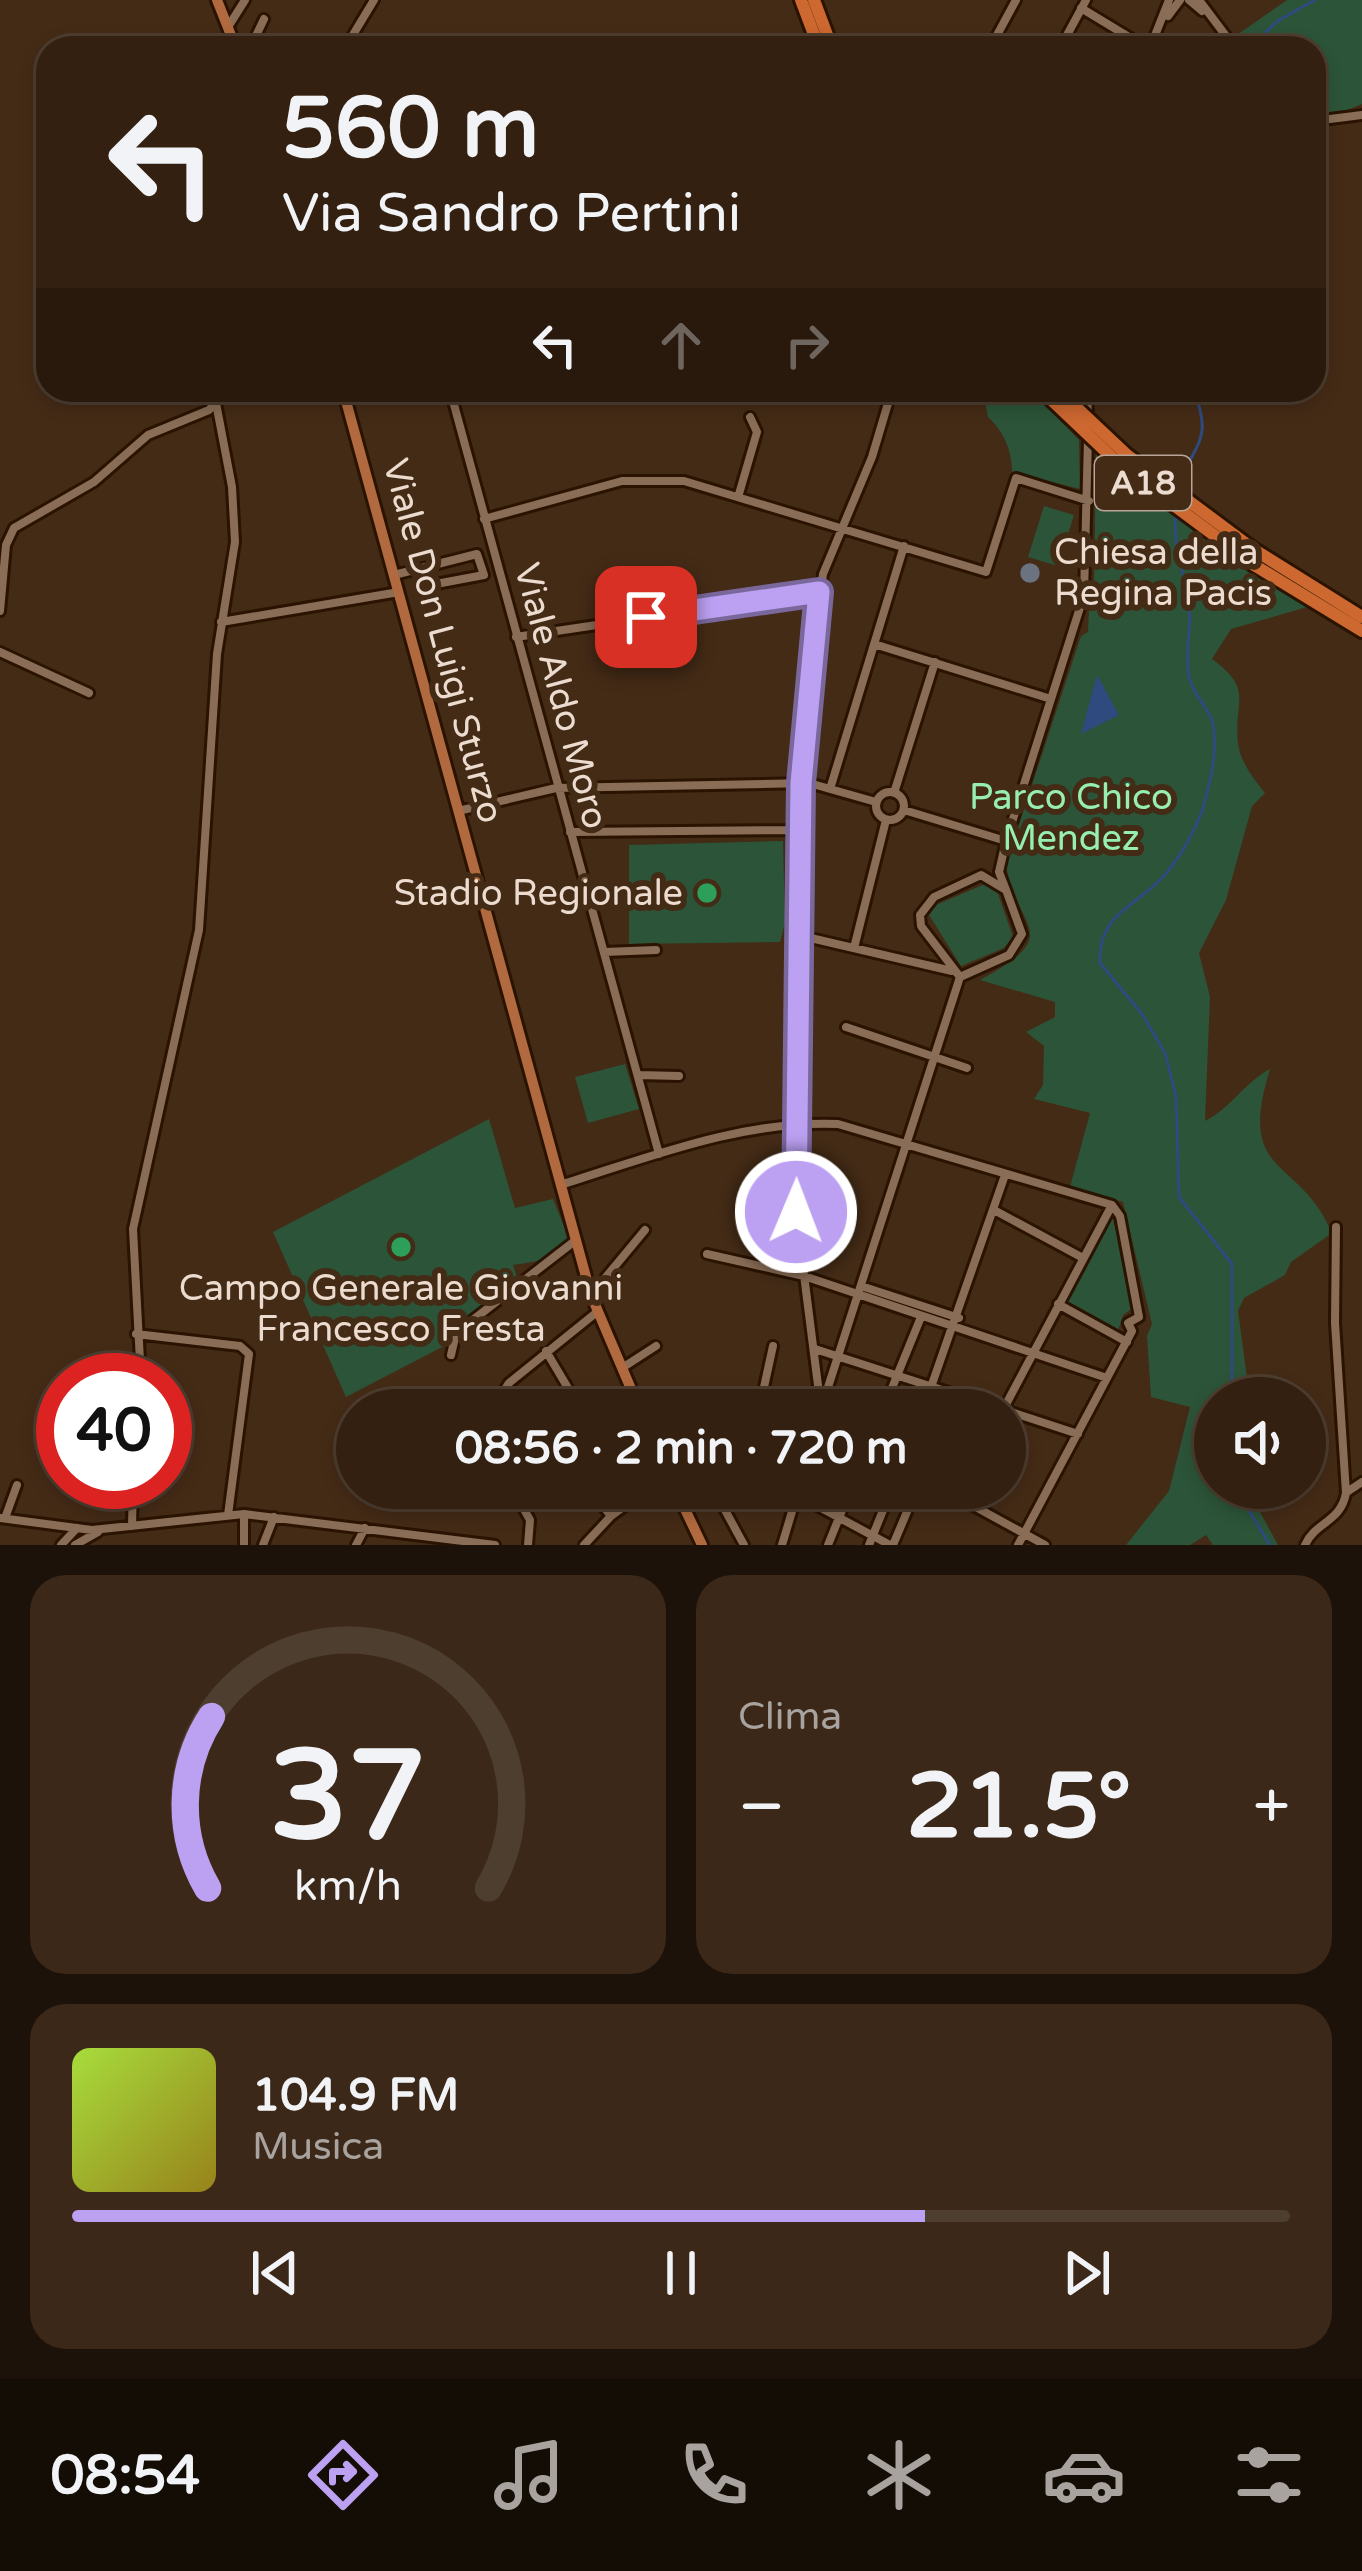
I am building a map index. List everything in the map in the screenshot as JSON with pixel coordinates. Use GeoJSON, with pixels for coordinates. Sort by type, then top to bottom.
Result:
{"type":"FeatureCollection","features":[{"type":"Feature","properties":{"kind":"highway"},"geometry":{"type":"LineString","coordinates":[[801,0],[814,36]]}},
{"type":"Feature","properties":{"kind":"highway"},"geometry":{"type":"LineString","coordinates":[[814,0],[828,36]]}},
{"type":"Feature","properties":{"kind":"highway","name":"A18"},"geometry":{"type":"LineString","coordinates":[[1054,402],[1120,465],[1254,565],[1362,631]]}},
{"type":"Feature","properties":{"kind":"highway","name":"A18"},"geometry":{"type":"LineString","coordinates":[[1071,402],[1127,455],[1252,549],[1362,616]]}},
{"type":"Feature","properties":{"kind":"main road"},"geometry":{"type":"LineString","coordinates":[[217,0],[233,36]]}},
{"type":"Feature","properties":{"kind":"main road","name":"Viale Don Luigi Sturzo"},"geometry":{"type":"LineString","coordinates":[[347,402],[591,1295],[631,1389]]}},
{"type":"Feature","properties":{"kind":"main road"},"geometry":{"type":"LineString","coordinates":[[685,1509],[702,1545]]}},
{"type":"Feature","properties":{"kind":"street"},"geometry":{"type":"LineString","coordinates":[[228,27],[245,0]]}},
{"type":"Feature","properties":{"kind":"street"},"geometry":{"type":"LineString","coordinates":[[352,36],[374,0]]}},
{"type":"Feature","properties":{"kind":"street"},"geometry":{"type":"LineString","coordinates":[[996,36],[1016,0]]}},
{"type":"Feature","properties":{"kind":"street"},"geometry":{"type":"LineString","coordinates":[[1155,36],[1169,0]]}},
{"type":"Feature","properties":{"kind":"street"},"geometry":{"type":"LineString","coordinates":[[1160,27],[1185,0],[1215,23]]}},
{"type":"Feature","properties":{"kind":"street"},"geometry":{"type":"LineString","coordinates":[[1199,0],[1225,36]]}},
{"type":"Feature","properties":{"kind":"street"},"geometry":{"type":"LineString","coordinates":[[1067,36],[1084,4],[1131,36]]}},
{"type":"Feature","properties":{"kind":"street"},"geometry":{"type":"LineString","coordinates":[[256,36],[264,19]]}},
{"type":"Feature","properties":{"kind":"street"},"geometry":{"type":"LineString","coordinates":[[1326,120],[1362,115]]}},
{"type":"Feature","properties":{"kind":"street","name":"Viale Aldo Moro"},"geometry":{"type":"LineString","coordinates":[[453,402],[659,1154]]}},
{"type":"Feature","properties":{"kind":"street"},"geometry":{"type":"LineString","coordinates":[[818,1389],[796,1212],[801,783],[819,592],[840,526],[872,458],[888,402]]}},
{"type":"Feature","properties":{"kind":"street"},"geometry":{"type":"LineString","coordinates":[[802,936],[958,976],[1009,955],[1020,943],[1021,922],[999,872],[1084,595],[1087,402]]}},
{"type":"Feature","properties":{"kind":"street"},"geometry":{"type":"LineString","coordinates":[[0,611],[6,544],[14,528],[94,482],[148,435],[216,403],[236,526],[221,622],[199,930],[134,1229],[138,1353]]}},
{"type":"Feature","properties":{"kind":"street"},"geometry":{"type":"LineString","coordinates":[[739,494],[758,432],[750,417]]}},
{"type":"Feature","properties":{"kind":"street"},"geometry":{"type":"LineString","coordinates":[[484,519],[622,482],[684,482],[739,494],[986,572],[1016,478],[1089,501]]}},
{"type":"Feature","properties":{"kind":"street"},"geometry":{"type":"LineString","coordinates":[[830,789],[904,547]]}},
{"type":"Feature","properties":{"kind":"street"},"geometry":{"type":"LineString","coordinates":[[394,575],[477,554],[484,575],[460,582],[453,578],[448,562]]}},
{"type":"Feature","properties":{"kind":"street"},"geometry":{"type":"LineString","coordinates":[[420,587],[453,578]]}},
{"type":"Feature","properties":{"kind":"street"},"geometry":{"type":"LineString","coordinates":[[221,622],[399,592]]}},
{"type":"Feature","properties":{"kind":"street"},"geometry":{"type":"LineString","coordinates":[[515,637],[819,592]]}},
{"type":"Feature","properties":{"kind":"street"},"geometry":{"type":"LineString","coordinates":[[874,644],[1051,699]]}},
{"type":"Feature","properties":{"kind":"street"},"geometry":{"type":"LineString","coordinates":[[0,652],[89,693]]}},
{"type":"Feature","properties":{"kind":"street"},"geometry":{"type":"LineString","coordinates":[[458,811],[556,788],[801,783],[873,801],[895,789],[934,662]]}},
{"type":"Feature","properties":{"kind":"street"},"geometry":{"type":"LineString","coordinates":[[895,789],[908,812],[1006,841]]}},
{"type":"Feature","properties":{"kind":"street"},"geometry":{"type":"LineString","coordinates":[[854,948],[885,825],[873,801]]}},
{"type":"Feature","properties":{"kind":"street"},"geometry":{"type":"LineString","coordinates":[[885,825],[908,812]]}},
{"type":"Feature","properties":{"kind":"street"},"geometry":{"type":"LineString","coordinates":[[570,832],[802,830]]}},
{"type":"Feature","properties":{"kind":"street"},"geometry":{"type":"LineString","coordinates":[[958,976],[921,926],[920,915],[934,897],[994,866],[1006,841]]}},
{"type":"Feature","properties":{"kind":"street"},"geometry":{"type":"LineString","coordinates":[[981,875],[1006,890]]}},
{"type":"Feature","properties":{"kind":"street"},"geometry":{"type":"LineString","coordinates":[[604,952],[656,950]]}},
{"type":"Feature","properties":{"kind":"street"},"geometry":{"type":"LineString","coordinates":[[827,1389],[936,1058],[958,976]]}},
{"type":"Feature","properties":{"kind":"street"},"geometry":{"type":"LineString","coordinates":[[846,1028],[967,1068]]}},
{"type":"Feature","properties":{"kind":"street"},"geometry":{"type":"LineString","coordinates":[[638,1075],[679,1076]]}},
{"type":"Feature","properties":{"kind":"street"},"geometry":{"type":"LineString","coordinates":[[560,1185],[659,1154],[798,1123],[838,1124],[1109,1204],[1120,1216],[1139,1318],[1128,1323],[1132,1331],[1127,1342],[1018,1545]]}},
{"type":"Feature","properties":{"kind":"street"},"geometry":{"type":"LineString","coordinates":[[933,1387],[1005,1174]]}},
{"type":"Feature","properties":{"kind":"street"},"geometry":{"type":"LineString","coordinates":[[1015,1389],[1109,1204]]}},
{"type":"Feature","properties":{"kind":"street"},"geometry":{"type":"LineString","coordinates":[[994,1210],[1081,1257]]}},
{"type":"Feature","properties":{"kind":"street"},"geometry":{"type":"LineString","coordinates":[[1304,1545],[1310,1534],[1340,1514],[1346,1493],[1341,1357],[1334,1323],[1336,1227]]}},
{"type":"Feature","properties":{"kind":"street"},"geometry":{"type":"LineString","coordinates":[[591,1295],[645,1230]]}},
{"type":"Feature","properties":{"kind":"street"},"geometry":{"type":"LineString","coordinates":[[451,1355],[460,1329],[576,1240]]}},
{"type":"Feature","properties":{"kind":"street"},"geometry":{"type":"LineString","coordinates":[[707,1254],[959,1318]]}},
{"type":"Feature","properties":{"kind":"street"},"geometry":{"type":"LineString","coordinates":[[860,1291],[921,1317],[1104,1378]]}},
{"type":"Feature","properties":{"kind":"street"},"geometry":{"type":"LineString","coordinates":[[1058,1304],[1127,1342]]}},
{"type":"Feature","properties":{"kind":"street"},"geometry":{"type":"LineString","coordinates":[[505,1388],[597,1312]]}},
{"type":"Feature","properties":{"kind":"street"},"geometry":{"type":"LineString","coordinates":[[892,1389],[921,1317]]}},
{"type":"Feature","properties":{"kind":"street"},"geometry":{"type":"LineString","coordinates":[[136,1334],[246,1348],[228,1515]]}},
{"type":"Feature","properties":{"kind":"street"},"geometry":{"type":"LineString","coordinates":[[622,1368],[656,1346]]}},
{"type":"Feature","properties":{"kind":"street"},"geometry":{"type":"LineString","coordinates":[[763,1389],[772,1346]]}},
{"type":"Feature","properties":{"kind":"street"},"geometry":{"type":"LineString","coordinates":[[815,1349],[939,1389]]}},
{"type":"Feature","properties":{"kind":"street"},"geometry":{"type":"LineString","coordinates":[[546,1351],[569,1389]]}},
{"type":"Feature","properties":{"kind":"street"},"geometry":{"type":"LineString","coordinates":[[1026,1417],[1078,1434]]}},
{"type":"Feature","properties":{"kind":"street"},"geometry":{"type":"LineString","coordinates":[[1346,1493],[1362,1482]]}},
{"type":"Feature","properties":{"kind":"street"},"geometry":{"type":"LineString","coordinates":[[16,1485],[3,1518],[111,1528],[244,1514],[442,1542],[496,1545]]}},
{"type":"Feature","properties":{"kind":"street"},"geometry":{"type":"LineString","coordinates":[[132,1509],[132,1526]]}},
{"type":"Feature","properties":{"kind":"street"},"geometry":{"type":"LineString","coordinates":[[526,1509],[530,1520],[528,1545]]}},
{"type":"Feature","properties":{"kind":"street"},"geometry":{"type":"LineString","coordinates":[[605,1509],[611,1516]]}},
{"type":"Feature","properties":{"kind":"street"},"geometry":{"type":"LineString","coordinates":[[584,1545],[620,1509]]}},
{"type":"Feature","properties":{"kind":"street"},"geometry":{"type":"LineString","coordinates":[[724,1509],[744,1545]]}},
{"type":"Feature","properties":{"kind":"street"},"geometry":{"type":"LineString","coordinates":[[782,1545],[793,1509]]}},
{"type":"Feature","properties":{"kind":"street"},"geometry":{"type":"LineString","coordinates":[[827,1509],[871,1540],[891,1545],[907,1509]]}},
{"type":"Feature","properties":{"kind":"street"},"geometry":{"type":"LineString","coordinates":[[828,1545],[843,1509]]}},
{"type":"Feature","properties":{"kind":"street"},"geometry":{"type":"LineString","coordinates":[[871,1540],[884,1509]]}},
{"type":"Feature","properties":{"kind":"street"},"geometry":{"type":"LineString","coordinates":[[985,1509],[1045,1545]]}},
{"type":"Feature","properties":{"kind":"street"},"geometry":{"type":"LineString","coordinates":[[244,1514],[244,1545]]}},
{"type":"Feature","properties":{"kind":"street"},"geometry":{"type":"LineString","coordinates":[[263,1545],[274,1517]]}},
{"type":"Feature","properties":{"kind":"street"},"geometry":{"type":"LineString","coordinates":[[59,1523],[62,1543]]}},
{"type":"Feature","properties":{"kind":"street"},"geometry":{"type":"LineString","coordinates":[[62,1543],[79,1528]]}},
{"type":"Feature","properties":{"kind":"street"},"geometry":{"type":"LineString","coordinates":[[75,1545],[79,1528]]}},
{"type":"Feature","properties":{"kind":"street"},"geometry":{"type":"LineString","coordinates":[[75,1545],[111,1528]]}},
{"type":"Feature","properties":{"kind":"street"},"geometry":{"type":"LineString","coordinates":[[356,1545],[365,1528]]}},
{"type":"Feature","properties":{"kind":"green space"},"geometry":{"type":"Polygon","coordinates":[[[1287,0],[1362,0],[1362,104],[1326,114],[1326,36],[1235,36],[1287,0]]]}},
{"type":"Feature","properties":{"kind":"green space"},"geometry":{"type":"Polygon","coordinates":[[[985,402],[1043,402],[1079,440],[1080,489],[1012,472],[1008,447],[988,417],[985,402]]]}},
{"type":"Feature","properties":{"kind":"green space","name":"Parco Chico Mendez"},"geometry":{"type":"Polygon","coordinates":[[[1096,454],[1236,562],[1307,607],[1231,629],[1212,659],[1238,688],[1239,750],[1265,793],[1252,806],[1226,900],[1199,953],[1210,997],[1205,1121],[1270,1069],[1262,1105],[1266,1149],[1318,1208],[1332,1233],[1291,1262],[1285,1275],[1244,1298],[1238,1311],[1247,1377],[1194,1377],[1194,1509],[1258,1509],[1278,1545],[1213,1545],[1206,1535],[1190,1545],[1126,1545],[1169,1491],[1190,1407],[1151,1397],[1147,1336],[1152,1324],[1123,1202],[1070,1187],[1090,1113],[1034,1099],[1043,1085],[1044,1046],[1026,1032],[1055,1017],[1055,1002],[980,980],[1007,964],[1029,940],[1006,864],[1081,636],[1088,632],[1089,609],[1100,603],[1094,588],[1096,454]]]}},
{"type":"Feature","properties":{"kind":"green space"},"geometry":{"type":"Polygon","coordinates":[[[1044,506],[1074,515],[1058,566],[1028,557],[1044,506]]]}},
{"type":"Feature","properties":{"kind":"green space","name":"Stadio Regionale"},"geometry":{"type":"Polygon","coordinates":[[[783,841],[785,923],[780,942],[629,944],[629,845],[783,841]]]}},
{"type":"Feature","properties":{"kind":"green space"},"geometry":{"type":"Polygon","coordinates":[[[985,884],[996,888],[1013,937],[1004,948],[961,966],[929,915],[936,905],[985,884]]]}},
{"type":"Feature","properties":{"kind":"green space"},"geometry":{"type":"Polygon","coordinates":[[[625,1064],[639,1109],[588,1123],[575,1077],[625,1064]]]}},
{"type":"Feature","properties":{"kind":"green space","name":"Campo Generale Giovanni Francesco Fresta"},"geometry":{"type":"Polygon","coordinates":[[[489,1119],[515,1208],[553,1199],[568,1236],[552,1255],[513,1265],[519,1283],[465,1323],[451,1325],[454,1332],[446,1345],[361,1389],[342,1389],[273,1232],[489,1119]]]}},
{"type":"Feature","properties":{"kind":"green space"},"geometry":{"type":"Polygon","coordinates":[[[1112,1214],[1133,1308],[1123,1315],[1118,1331],[1065,1303],[1112,1214]]]}},
{"type":"Feature","properties":{"kind":"water"},"geometry":{"type":"Polygon","coordinates":[[[1097,675],[1119,715],[1081,734],[1097,675]]]}},
{"type":"Feature","properties":{"kind":"waterway"},"geometry":{"type":"LineString","coordinates":[[1261,36],[1315,0]]}},
{"type":"Feature","properties":{"kind":"waterway"},"geometry":{"type":"LineString","coordinates":[[1178,488],[1202,433],[1198,402]]}},
{"type":"Feature","properties":{"kind":"waterway"},"geometry":{"type":"LineString","coordinates":[[1176,515],[1189,605],[1188,669],[1214,728],[1211,775],[1203,808],[1185,846],[1161,879],[1111,923],[1104,934],[1100,963],[1142,1014],[1165,1053],[1176,1096],[1179,1197],[1232,1264],[1232,1377]]}},
{"type":"Feature","properties":{"kind":"waterway"},"geometry":{"type":"LineString","coordinates":[[1248,1509],[1270,1545]]}},
{"type":"Feature","properties":{"kind":"place","name":"Chiesa della Regina Pacis"},"geometry":{"type":"Point","coordinates":[1030,573]}},
{"type":"Feature","properties":{"kind":"place","name":"Stadio Regionale"},"geometry":{"type":"Point","coordinates":[707,893]}},
{"type":"Feature","properties":{"kind":"place","name":"Campo Generale Giovanni Francesco Fresta"},"geometry":{"type":"Point","coordinates":[401,1247]}},
{"type":"Feature","properties":{"kind":"route"},"geometry":{"type":"LineString","coordinates":[[646,617],[819,592],[801,783],[796,1212]]}}]}
